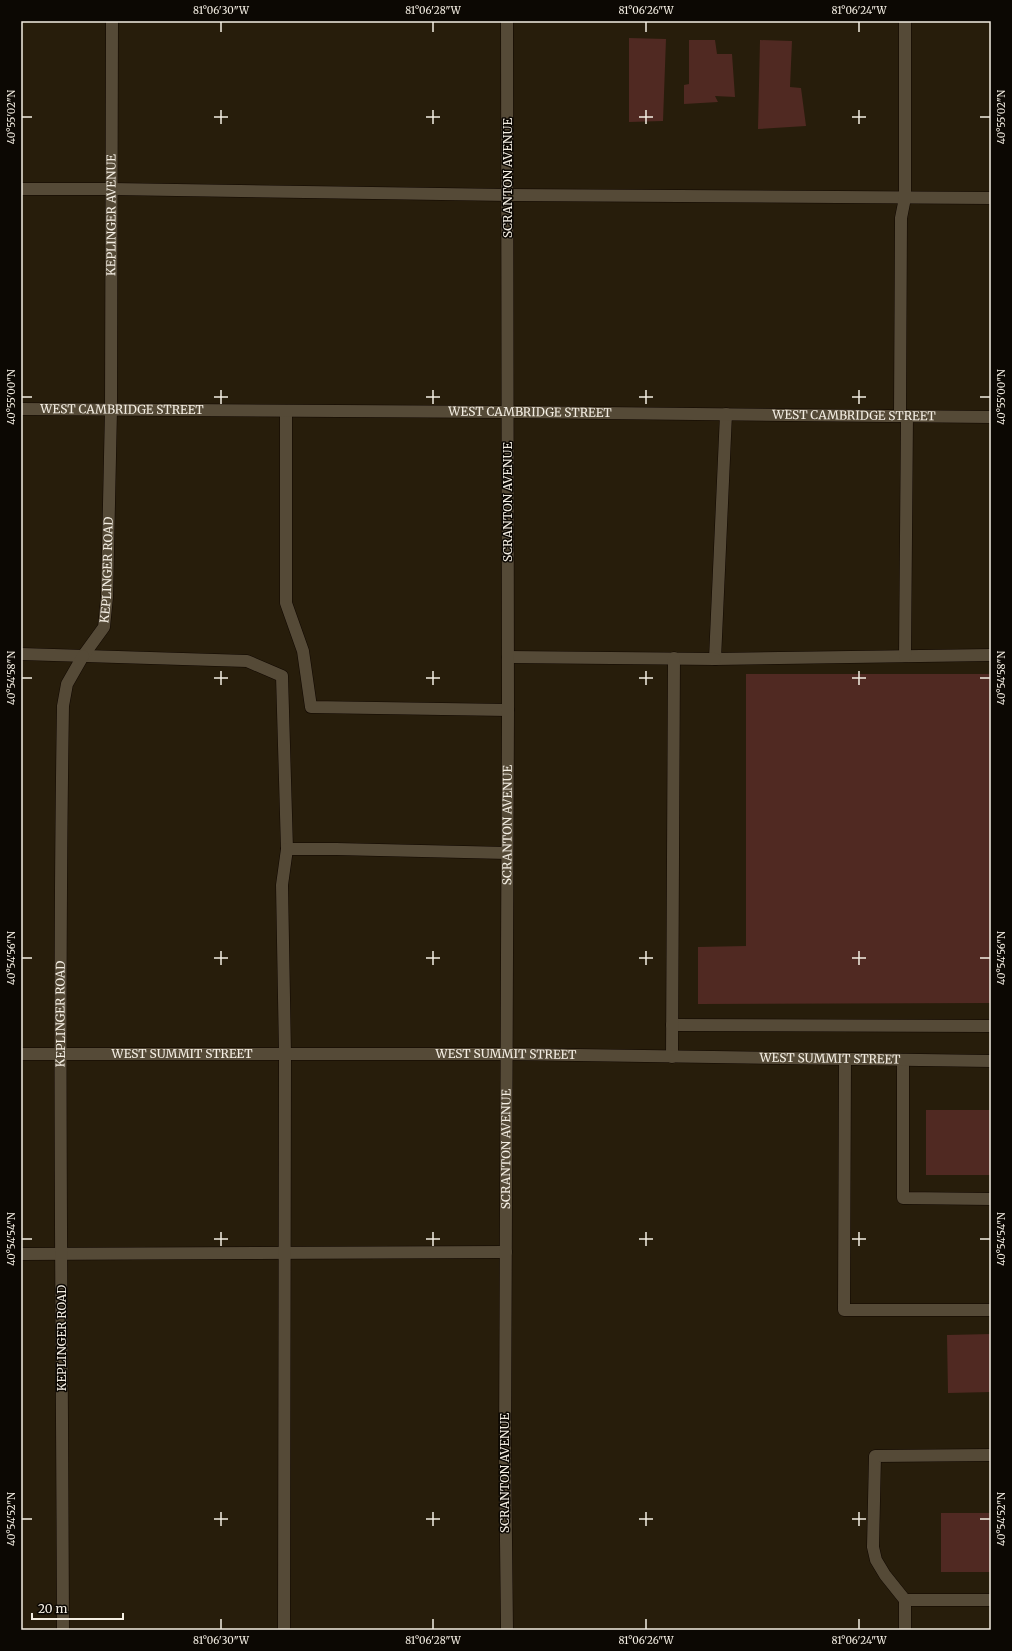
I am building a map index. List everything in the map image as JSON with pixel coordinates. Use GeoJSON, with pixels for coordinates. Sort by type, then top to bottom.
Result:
{"type":"FeatureCollection","features":[{"type":"Feature","properties":{"kind":"street","name":"KEPLINGER AVENUE"},"geometry":{"type":"LineString","coordinates":[[111,410],[112,21]]}},
{"type":"Feature","properties":{"kind":"street","name":"SCRANTON AVENUE"},"geometry":{"type":"LineString","coordinates":[[507,21],[508,710],[505,1452],[507,1630]]}},
{"type":"Feature","properties":{"kind":"street"},"geometry":{"type":"LineString","coordinates":[[905,21],[905,198],[901,218],[905,656]]}},
{"type":"Feature","properties":{"kind":"street"},"geometry":{"type":"LineString","coordinates":[[21,189],[508,195],[991,198]]}},
{"type":"Feature","properties":{"kind":"street","name":"WEST CAMBRIDGE STREET"},"geometry":{"type":"LineString","coordinates":[[21,409],[991,417]]}},
{"type":"Feature","properties":{"kind":"street","name":"KEPLINGER ROAD"},"geometry":{"type":"LineString","coordinates":[[63,1630],[60,868],[63,706],[67,684],[83,656],[104,627],[107,597],[111,410]]}},
{"type":"Feature","properties":{"kind":"street"},"geometry":{"type":"LineString","coordinates":[[286,411],[286,603],[303,651],[311,707],[508,710]]}},
{"type":"Feature","properties":{"kind":"street"},"geometry":{"type":"LineString","coordinates":[[715,659],[726,414]]}},
{"type":"Feature","properties":{"kind":"street"},"geometry":{"type":"LineString","coordinates":[[21,654],[247,661],[282,676],[287,849],[282,885],[285,1054],[283,1253],[284,1630]]}},
{"type":"Feature","properties":{"kind":"street"},"geometry":{"type":"LineString","coordinates":[[508,657],[715,659],[991,655]]}},
{"type":"Feature","properties":{"kind":"street"},"geometry":{"type":"LineString","coordinates":[[672,1057],[674,658]]}},
{"type":"Feature","properties":{"kind":"street"},"geometry":{"type":"LineString","coordinates":[[287,849],[336,848],[507,853]]}},
{"type":"Feature","properties":{"kind":"street"},"geometry":{"type":"LineString","coordinates":[[672,1025],[991,1026]]}},
{"type":"Feature","properties":{"kind":"street","name":"WEST SUMMIT STREET"},"geometry":{"type":"LineString","coordinates":[[21,1054],[507,1054],[991,1061]]}},
{"type":"Feature","properties":{"kind":"street"},"geometry":{"type":"LineString","coordinates":[[845,1059],[844,1310],[991,1310]]}},
{"type":"Feature","properties":{"kind":"street"},"geometry":{"type":"LineString","coordinates":[[903,1060],[903,1198],[991,1199]]}},
{"type":"Feature","properties":{"kind":"street"},"geometry":{"type":"LineString","coordinates":[[21,1254],[506,1252]]}},
{"type":"Feature","properties":{"kind":"street"},"geometry":{"type":"LineString","coordinates":[[905,1630],[905,1600],[885,1575],[876,1560],[873,1548],[875,1456],[991,1455]]}},
{"type":"Feature","properties":{"kind":"street"},"geometry":{"type":"LineString","coordinates":[[905,1600],[991,1600]]}},
{"type":"Feature","properties":{"kind":"building"},"geometry":{"type":"Polygon","coordinates":[[[629,38],[666,39],[663,121],[629,122],[629,38]]]}},
{"type":"Feature","properties":{"kind":"building"},"geometry":{"type":"Polygon","coordinates":[[[689,40],[715,40],[717,54],[732,54],[735,97],[715,96],[718,102],[684,104],[684,85],[689,84],[689,40]]]}},
{"type":"Feature","properties":{"kind":"building"},"geometry":{"type":"Polygon","coordinates":[[[760,40],[792,41],[790,87],[801,88],[806,126],[758,129],[760,40]]]}},
{"type":"Feature","properties":{"kind":"building"},"geometry":{"type":"Polygon","coordinates":[[[746,674],[991,674],[991,1003],[698,1004],[698,947],[746,946],[746,674]]]}},
{"type":"Feature","properties":{"kind":"building"},"geometry":{"type":"Polygon","coordinates":[[[926,1110],[991,1110],[991,1175],[926,1175],[926,1110]]]}},
{"type":"Feature","properties":{"kind":"building"},"geometry":{"type":"Polygon","coordinates":[[[991,1334],[991,1392],[948,1393],[947,1335],[991,1334]]]}},
{"type":"Feature","properties":{"kind":"building"},"geometry":{"type":"Polygon","coordinates":[[[941,1513],[991,1513],[991,1572],[941,1572],[941,1513]]]}}]}
